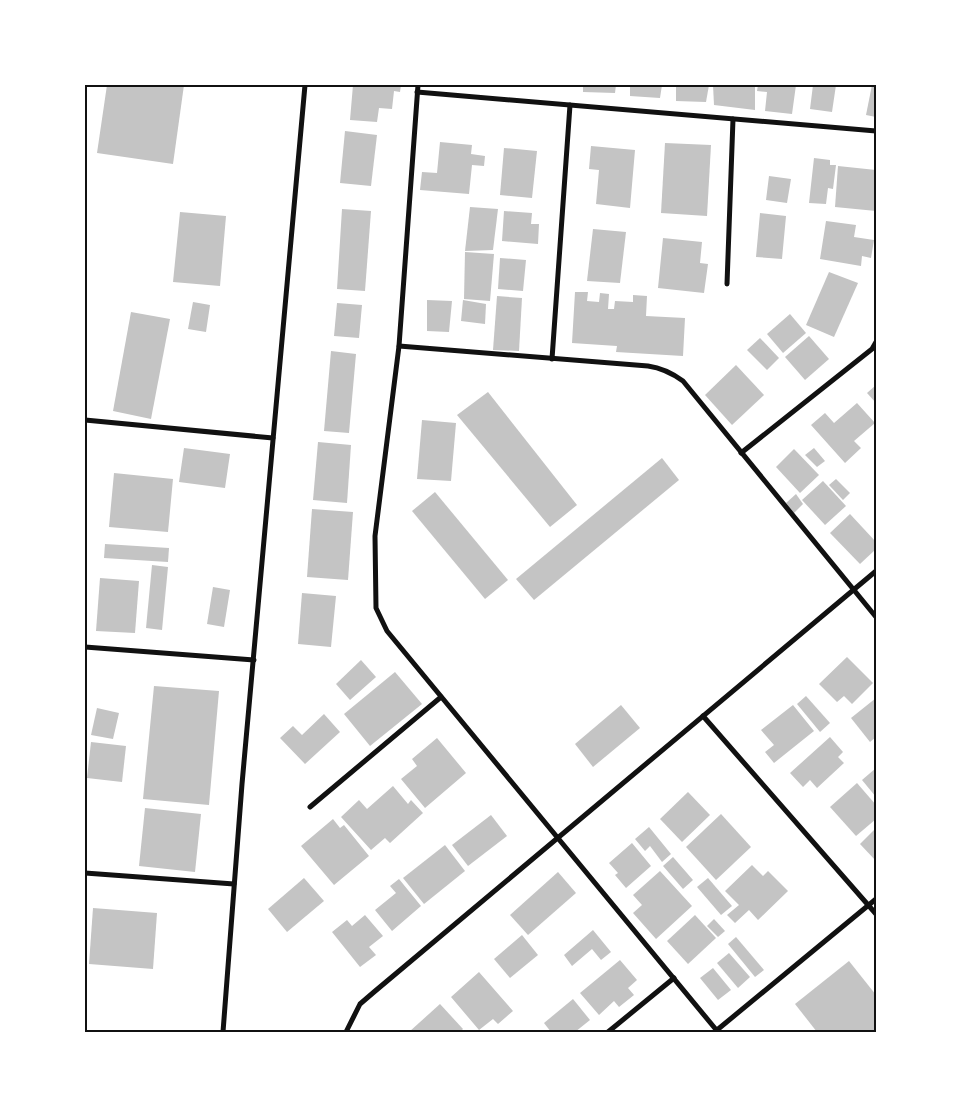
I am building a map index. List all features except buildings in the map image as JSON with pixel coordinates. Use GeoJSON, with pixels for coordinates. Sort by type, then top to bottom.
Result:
{"type":"FeatureCollection","features":[{"type":"Feature","properties":{"kind":"street"},"geometry":{"type":"LineString","coordinates":[[223,1032],[234,884],[305,85]]}},
{"type":"Feature","properties":{"kind":"street"},"geometry":{"type":"LineString","coordinates":[[418,85],[399,346],[375,536],[376,608],[387,631],[717,1031],[876,899]]}},
{"type":"Feature","properties":{"kind":"street"},"geometry":{"type":"LineString","coordinates":[[417,92],[876,131]]}},
{"type":"Feature","properties":{"kind":"street"},"geometry":{"type":"LineString","coordinates":[[552,359],[570,105]]}},
{"type":"Feature","properties":{"kind":"street"},"geometry":{"type":"LineString","coordinates":[[727,284],[733,119]]}},
{"type":"Feature","properties":{"kind":"street"},"geometry":{"type":"LineString","coordinates":[[741,453],[872,349],[876,342]]}},
{"type":"Feature","properties":{"kind":"street"},"geometry":{"type":"LineString","coordinates":[[399,346],[648,366],[672,373],[684,382],[876,616]]}},
{"type":"Feature","properties":{"kind":"street"},"geometry":{"type":"LineString","coordinates":[[85,420],[273,438]]}},
{"type":"Feature","properties":{"kind":"street"},"geometry":{"type":"LineString","coordinates":[[346,1032],[351,1018],[360,1004],[876,571]]}},
{"type":"Feature","properties":{"kind":"street"},"geometry":{"type":"LineString","coordinates":[[85,647],[254,660]]}},
{"type":"Feature","properties":{"kind":"street"},"geometry":{"type":"LineString","coordinates":[[310,806],[441,697]]}},
{"type":"Feature","properties":{"kind":"street"},"geometry":{"type":"LineString","coordinates":[[703,716],[876,914]]}},
{"type":"Feature","properties":{"kind":"street"},"geometry":{"type":"LineString","coordinates":[[85,873],[234,884]]}},
{"type":"Feature","properties":{"kind":"street"},"geometry":{"type":"LineString","coordinates":[[608,1032],[674,978]]}}]}
